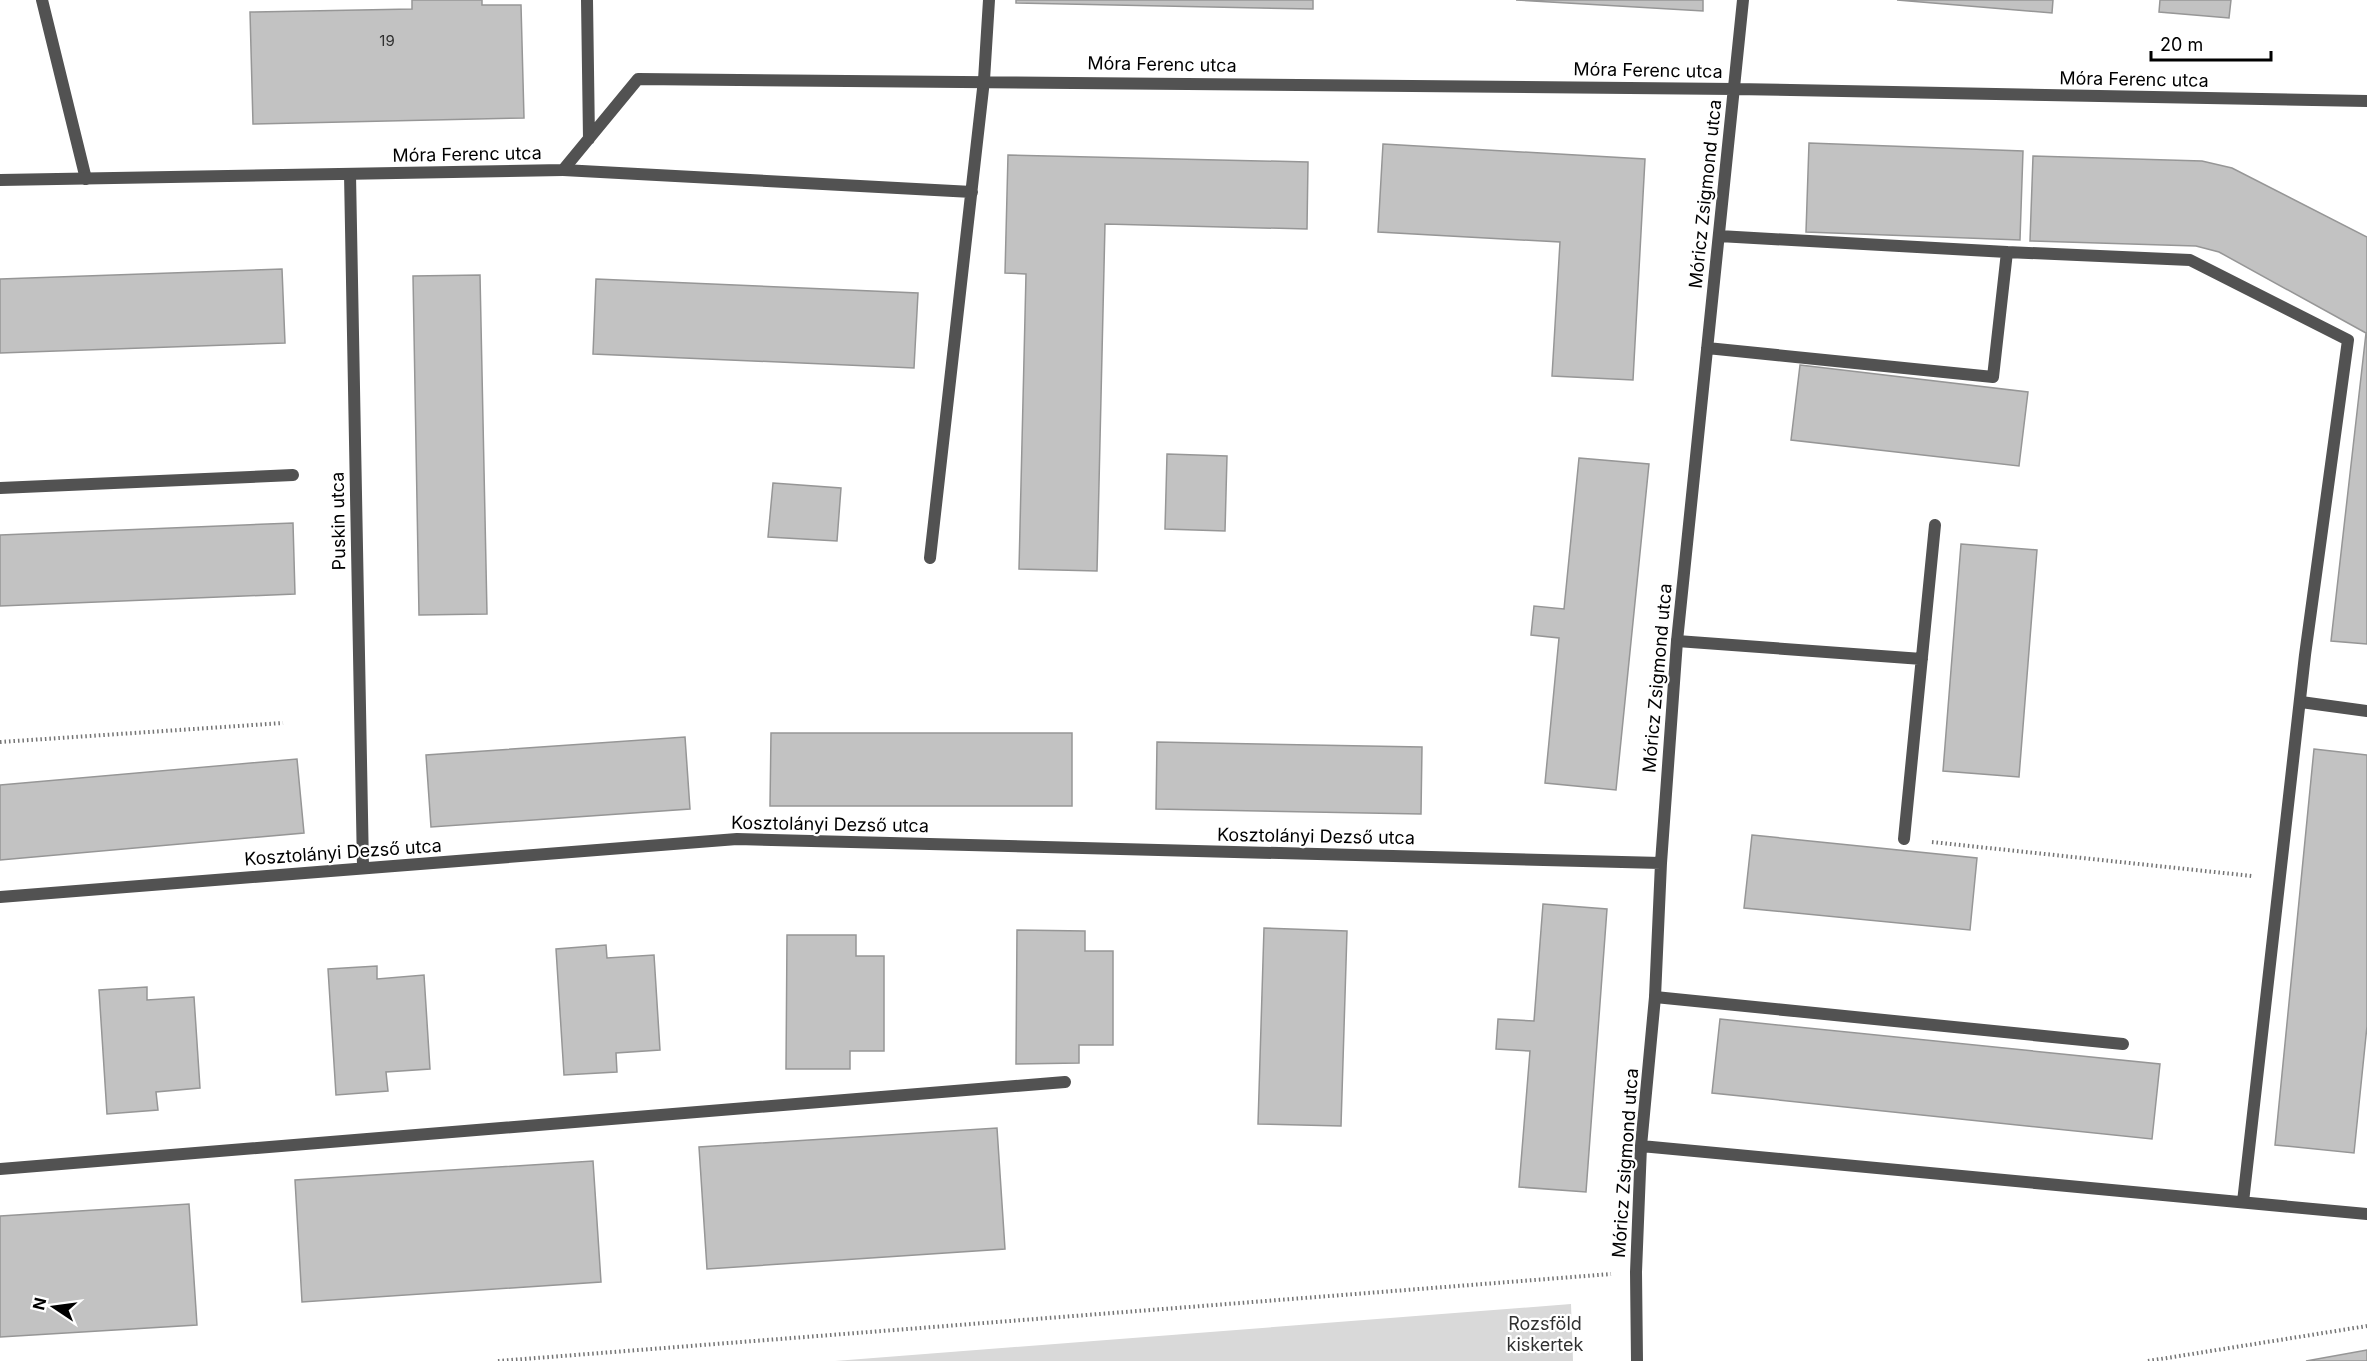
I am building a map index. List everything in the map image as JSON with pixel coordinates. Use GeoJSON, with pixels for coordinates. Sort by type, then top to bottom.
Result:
{"type":"FeatureCollection","features":[{"type":"Feature","properties":{"kind":"street"},"geometry":{"type":"LineString","coordinates":[[42,0],[86,179]]}},
{"type":"Feature","properties":{"kind":"street"},"geometry":{"type":"LineString","coordinates":[[587,0],[589,139]]}},
{"type":"Feature","properties":{"kind":"street"},"geometry":{"type":"LineString","coordinates":[[930,558],[984,80],[989,0]]}},
{"type":"Feature","properties":{"kind":"street","name":"Móricz Zsigmond utca"},"geometry":{"type":"LineString","coordinates":[[1636,1361],[1636,1272],[1641,1146],[1655,998],[1661,863],[1677,641],[1743,0]]}},
{"type":"Feature","properties":{"kind":"street","name":"Móra Ferenc utca"},"geometry":{"type":"LineString","coordinates":[[0,180],[563,170],[638,79],[984,80],[1734,89],[2367,101]]}},
{"type":"Feature","properties":{"kind":"street"},"geometry":{"type":"LineString","coordinates":[[563,170],[972,192]]}},
{"type":"Feature","properties":{"kind":"street","name":"Puskin utca"},"geometry":{"type":"LineString","coordinates":[[350,174],[363,868]]}},
{"type":"Feature","properties":{"kind":"street"},"geometry":{"type":"LineString","coordinates":[[1719,236],[2190,260],[2348,340],[2301,702],[2243,1202]]}},
{"type":"Feature","properties":{"kind":"street"},"geometry":{"type":"LineString","coordinates":[[1707,348],[1993,377],[2007,252]]}},
{"type":"Feature","properties":{"kind":"street"},"geometry":{"type":"LineString","coordinates":[[0,488],[293,475]]}},
{"type":"Feature","properties":{"kind":"street"},"geometry":{"type":"LineString","coordinates":[[1904,839],[1935,525]]}},
{"type":"Feature","properties":{"kind":"street"},"geometry":{"type":"LineString","coordinates":[[1677,641],[1922,659]]}},
{"type":"Feature","properties":{"kind":"street"},"geometry":{"type":"LineString","coordinates":[[2301,702],[2367,711]]}},
{"type":"Feature","properties":{"kind":"street","name":"Kosztolányi Dezső utca"},"geometry":{"type":"LineString","coordinates":[[0,897],[737,839],[1661,863]]}},
{"type":"Feature","properties":{"kind":"street"},"geometry":{"type":"LineString","coordinates":[[1655,998],[2122,1044]]}},
{"type":"Feature","properties":{"kind":"street"},"geometry":{"type":"LineString","coordinates":[[0,1169],[1065,1082]]}},
{"type":"Feature","properties":{"kind":"street"},"geometry":{"type":"LineString","coordinates":[[1641,1146],[2367,1214]]}},
{"type":"Feature","properties":{"kind":"path"},"geometry":{"type":"LineString","coordinates":[[0,742],[284,723]]}},
{"type":"Feature","properties":{"kind":"path"},"geometry":{"type":"LineString","coordinates":[[1904,839],[2280,879]]}},
{"type":"Feature","properties":{"kind":"path"},"geometry":{"type":"LineString","coordinates":[[498,1361],[1636,1272]]}},
{"type":"Feature","properties":{"kind":"path"},"geometry":{"type":"LineString","coordinates":[[2148,1361],[2367,1326]]}},
{"type":"Feature","properties":{"kind":"green space","name":"Rozsföld kiskertek"},"geometry":{"type":"Polygon","coordinates":[[[1571,1304],[1573,1361],[835,1361],[1571,1304]]]}},
{"type":"Feature","properties":{"kind":"building"},"geometry":{"type":"Polygon","coordinates":[[[412,0],[482,0],[482,5],[521,5],[524,118],[253,124],[250,12],[412,9],[412,0]]]}},
{"type":"Feature","properties":{"kind":"building"},"geometry":{"type":"Polygon","coordinates":[[[1016,0],[1313,0],[1313,9],[1016,3],[1016,0]]]}},
{"type":"Feature","properties":{"kind":"building"},"geometry":{"type":"Polygon","coordinates":[[[1516,0],[1703,0],[1703,11],[1516,0]]]}},
{"type":"Feature","properties":{"kind":"building"},"geometry":{"type":"Polygon","coordinates":[[[1897,0],[2053,0],[2052,13],[1897,0]]]}},
{"type":"Feature","properties":{"kind":"building"},"geometry":{"type":"Polygon","coordinates":[[[2160,0],[2231,0],[2229,18],[2159,12],[2160,0]]]}},
{"type":"Feature","properties":{"kind":"building"},"geometry":{"type":"Polygon","coordinates":[[[1809,143],[2023,151],[2020,240],[1806,232],[1809,143]]]}},
{"type":"Feature","properties":{"kind":"building"},"geometry":{"type":"Polygon","coordinates":[[[1383,144],[1645,159],[1633,380],[1552,376],[1560,242],[1378,232],[1383,144]]]}},
{"type":"Feature","properties":{"kind":"building"},"geometry":{"type":"Polygon","coordinates":[[[1008,155],[1308,162],[1307,229],[1105,224],[1097,571],[1019,569],[1026,274],[1005,273],[1008,155]]]}},
{"type":"Feature","properties":{"kind":"building"},"geometry":{"type":"Polygon","coordinates":[[[2033,156],[2202,161],[2232,168],[2367,237],[2367,644],[2331,641],[2366,333],[2219,252],[2196,246],[2030,241],[2033,156]]]}},
{"type":"Feature","properties":{"kind":"building"},"geometry":{"type":"Polygon","coordinates":[[[282,269],[285,343],[0,353],[0,279],[282,269]]]}},
{"type":"Feature","properties":{"kind":"building"},"geometry":{"type":"Polygon","coordinates":[[[480,275],[487,614],[419,615],[413,276],[480,275]]]}},
{"type":"Feature","properties":{"kind":"building"},"geometry":{"type":"Polygon","coordinates":[[[596,279],[918,293],[914,368],[593,354],[596,279]]]}},
{"type":"Feature","properties":{"kind":"building"},"geometry":{"type":"Polygon","coordinates":[[[1800,365],[2028,392],[2019,466],[1791,440],[1800,365]]]}},
{"type":"Feature","properties":{"kind":"building"},"geometry":{"type":"Polygon","coordinates":[[[1167,454],[1227,456],[1225,531],[1165,529],[1167,454]]]}},
{"type":"Feature","properties":{"kind":"building"},"geometry":{"type":"Polygon","coordinates":[[[1579,458],[1649,464],[1616,790],[1545,783],[1559,638],[1531,635],[1534,606],[1564,609],[1579,458]]]}},
{"type":"Feature","properties":{"kind":"building"},"geometry":{"type":"Polygon","coordinates":[[[773,483],[841,488],[837,541],[768,537],[773,483]]]}},
{"type":"Feature","properties":{"kind":"building"},"geometry":{"type":"Polygon","coordinates":[[[293,523],[295,594],[0,606],[0,535],[293,523]]]}},
{"type":"Feature","properties":{"kind":"building"},"geometry":{"type":"Polygon","coordinates":[[[1961,544],[2037,550],[2019,777],[1943,771],[1961,544]]]}},
{"type":"Feature","properties":{"kind":"building"},"geometry":{"type":"Polygon","coordinates":[[[771,733],[1072,733],[1072,806],[770,806],[771,733]]]}},
{"type":"Feature","properties":{"kind":"building"},"geometry":{"type":"Polygon","coordinates":[[[685,737],[690,809],[431,827],[426,755],[685,737]]]}},
{"type":"Feature","properties":{"kind":"building"},"geometry":{"type":"Polygon","coordinates":[[[1157,742],[1422,747],[1421,814],[1156,809],[1157,742]]]}},
{"type":"Feature","properties":{"kind":"building"},"geometry":{"type":"Polygon","coordinates":[[[2314,749],[2367,755],[2367,1026],[2354,1153],[2275,1145],[2314,749]]]}},
{"type":"Feature","properties":{"kind":"building"},"geometry":{"type":"Polygon","coordinates":[[[297,759],[304,833],[0,860],[0,785],[297,759]]]}},
{"type":"Feature","properties":{"kind":"building"},"geometry":{"type":"Polygon","coordinates":[[[1752,835],[1977,858],[1970,930],[1744,908],[1752,835]]]}},
{"type":"Feature","properties":{"kind":"building"},"geometry":{"type":"Polygon","coordinates":[[[1543,904],[1607,909],[1586,1192],[1519,1187],[1530,1051],[1496,1049],[1498,1019],[1534,1021],[1543,904]]]}},
{"type":"Feature","properties":{"kind":"building"},"geometry":{"type":"Polygon","coordinates":[[[1264,928],[1347,931],[1341,1126],[1258,1124],[1264,928]]]}},
{"type":"Feature","properties":{"kind":"building"},"geometry":{"type":"Polygon","coordinates":[[[1017,930],[1085,931],[1085,951],[1113,951],[1113,1045],[1079,1045],[1079,1063],[1016,1064],[1017,930]]]}},
{"type":"Feature","properties":{"kind":"building"},"geometry":{"type":"Polygon","coordinates":[[[787,935],[856,935],[856,956],[884,956],[884,1051],[850,1051],[850,1069],[786,1069],[787,935]]]}},
{"type":"Feature","properties":{"kind":"building"},"geometry":{"type":"Polygon","coordinates":[[[606,945],[607,958],[654,955],[660,1050],[616,1053],[617,1072],[564,1075],[556,949],[606,945]]]}},
{"type":"Feature","properties":{"kind":"building"},"geometry":{"type":"Polygon","coordinates":[[[377,966],[377,979],[424,975],[430,1069],[386,1072],[388,1091],[336,1095],[328,969],[377,966]]]}},
{"type":"Feature","properties":{"kind":"building"},"geometry":{"type":"Polygon","coordinates":[[[147,987],[147,1000],[194,997],[200,1088],[156,1092],[158,1110],[107,1114],[99,990],[147,987]]]}},
{"type":"Feature","properties":{"kind":"building"},"geometry":{"type":"Polygon","coordinates":[[[1720,1019],[2160,1064],[2152,1139],[1712,1093],[1720,1019]]]}},
{"type":"Feature","properties":{"kind":"building"},"geometry":{"type":"Polygon","coordinates":[[[997,1128],[1005,1249],[707,1269],[699,1147],[997,1128]]]}},
{"type":"Feature","properties":{"kind":"building"},"geometry":{"type":"Polygon","coordinates":[[[593,1161],[601,1282],[302,1302],[295,1180],[593,1161]]]}},
{"type":"Feature","properties":{"kind":"building"},"geometry":{"type":"Polygon","coordinates":[[[189,1204],[197,1325],[0,1337],[0,1216],[189,1204]]]}},
{"type":"Feature","properties":{"kind":"building"},"geometry":{"type":"Polygon","coordinates":[[[2367,1350],[2367,1361],[2306,1361],[2367,1350]]]}}]}
